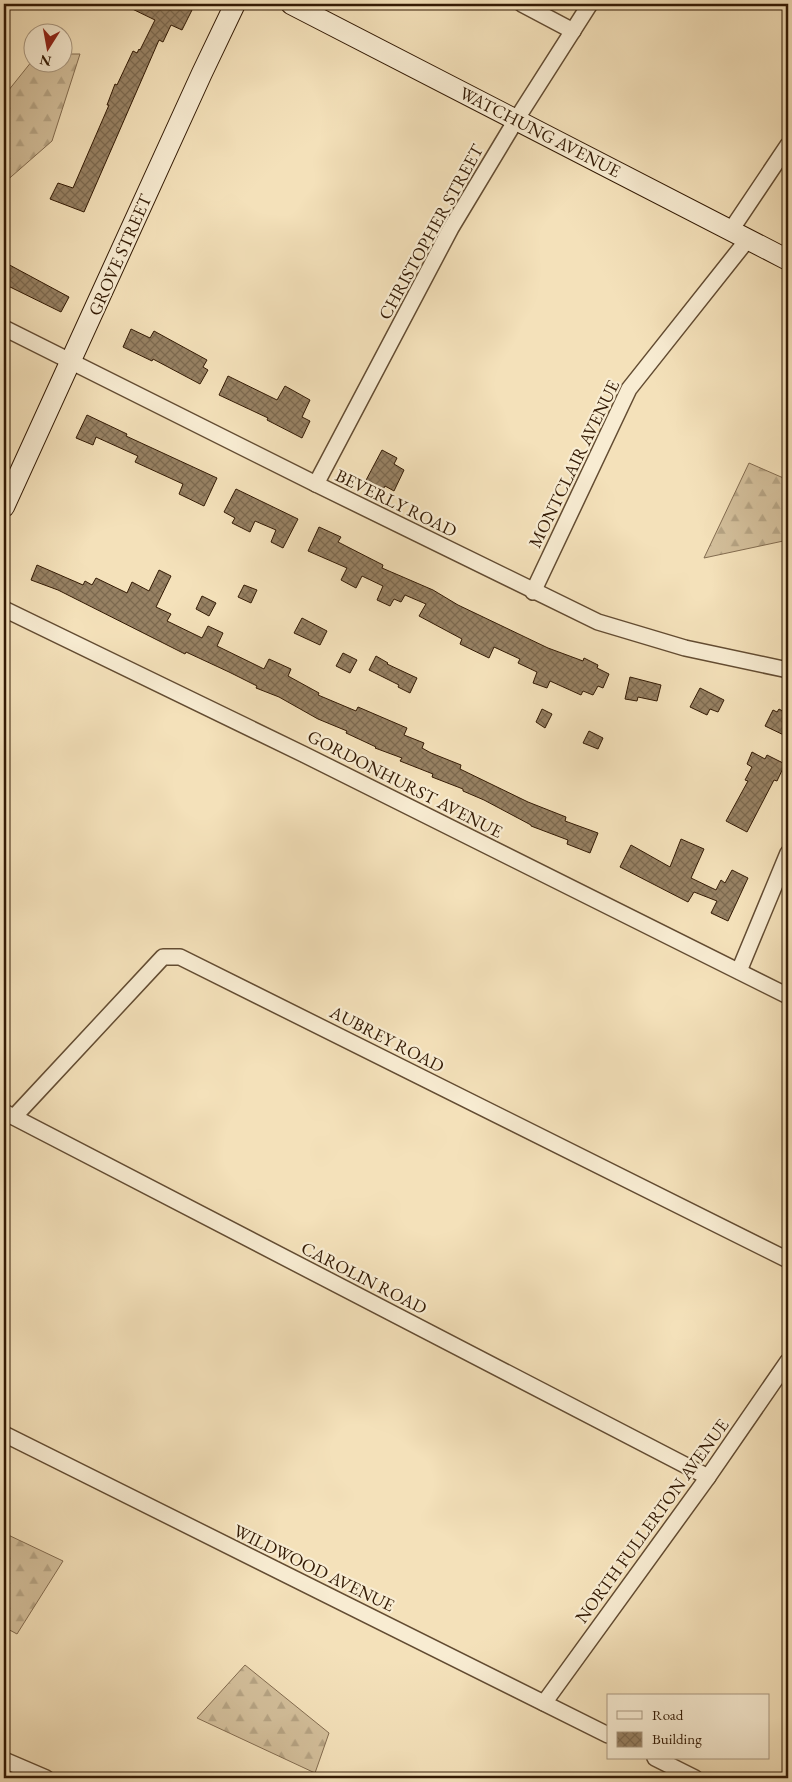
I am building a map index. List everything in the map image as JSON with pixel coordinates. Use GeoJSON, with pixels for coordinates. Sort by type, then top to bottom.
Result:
{"type":"FeatureCollection","features":[{"type":"Feature","properties":{"kind":"main road","name":"GROVE STREET"},"geometry":{"type":"LineString","coordinates":[[4,507],[235,4]]}},
{"type":"Feature","properties":{"kind":"main road","name":"WATCHUNG AVENUE"},"geometry":{"type":"LineString","coordinates":[[291,4],[788,260]]}},
{"type":"Feature","properties":{"kind":"street"},"geometry":{"type":"LineString","coordinates":[[522,4],[573,31]]}},
{"type":"Feature","properties":{"kind":"street","name":"CHRISTOPHER STREET"},"geometry":{"type":"LineString","coordinates":[[316,484],[451,228],[516,120],[590,4]]}},
{"type":"Feature","properties":{"kind":"street","name":"MONTCLAIR AVENUE"},"geometry":{"type":"LineString","coordinates":[[533,592],[628,389],[740,235],[788,145]]}},
{"type":"Feature","properties":{"kind":"street","name":"BEVERLY ROAD"},"geometry":{"type":"LineString","coordinates":[[4,328],[533,592],[598,622],[685,648],[788,670]]}},
{"type":"Feature","properties":{"kind":"street","name":"GORDONHURST AVENUE"},"geometry":{"type":"LineString","coordinates":[[4,609],[303,754],[788,996]]}},
{"type":"Feature","properties":{"kind":"street"},"geometry":{"type":"LineString","coordinates":[[739,971],[788,853]]}},
{"type":"Feature","properties":{"kind":"street","name":"AUBREY ROAD"},"geometry":{"type":"LineString","coordinates":[[9,1115],[163,957],[180,957],[788,1260]]}},
{"type":"Feature","properties":{"kind":"street","name":"CAROLIN ROAD"},"geometry":{"type":"LineString","coordinates":[[9,1115],[708,1477]]}},
{"type":"Feature","properties":{"kind":"street","name":"NORTH FULLERTON AVENUE"},"geometry":{"type":"LineString","coordinates":[[544,1703],[708,1477],[788,1361]]}},
{"type":"Feature","properties":{"kind":"street","name":"WILDWOOD AVENUE"},"geometry":{"type":"LineString","coordinates":[[4,1434],[607,1734]]}},
{"type":"Feature","properties":{"kind":"street"},"geometry":{"type":"LineString","coordinates":[[4,1760],[46,1778]]}},
{"type":"Feature","properties":{"kind":"street"},"geometry":{"type":"LineString","coordinates":[[659,1760],[695,1778]]}},
{"type":"Feature","properties":{"kind":"green space"},"geometry":{"type":"Polygon","coordinates":[[[72,54],[80,54],[52,141],[4,183],[4,96],[23,72],[72,72],[72,54]]]}},
{"type":"Feature","properties":{"kind":"green space"},"geometry":{"type":"Polygon","coordinates":[[[749,463],[788,480],[788,540],[704,558],[749,463]]]}},
{"type":"Feature","properties":{"kind":"green space"},"geometry":{"type":"Polygon","coordinates":[[[4,1533],[63,1561],[17,1634],[4,1627],[4,1533]]]}},
{"type":"Feature","properties":{"kind":"green space"},"geometry":{"type":"Polygon","coordinates":[[[245,1665],[329,1733],[315,1773],[197,1718],[245,1665]]]}},
{"type":"Feature","properties":{"kind":"building"},"geometry":{"type":"Polygon","coordinates":[[[122,4],[180,4],[192,10],[182,30],[171,25],[163,42],[159,40],[84,212],[50,199],[58,183],[73,188],[109,105],[107,105],[115,84],[117,85],[133,51],[137,53],[140,50],[155,20],[122,4]]]}},
{"type":"Feature","properties":{"kind":"building"},"geometry":{"type":"Polygon","coordinates":[[[4,262],[69,297],[61,312],[4,284],[4,262]]]}},
{"type":"Feature","properties":{"kind":"building"},"geometry":{"type":"Polygon","coordinates":[[[131,329],[150,338],[154,331],[207,360],[203,367],[208,370],[200,384],[153,359],[152,361],[123,347],[131,329]]]}},
{"type":"Feature","properties":{"kind":"building"},"geometry":{"type":"Polygon","coordinates":[[[228,376],[277,400],[285,386],[310,400],[302,417],[310,421],[302,438],[267,420],[268,418],[219,395],[228,376]]]}},
{"type":"Feature","properties":{"kind":"building"},"geometry":{"type":"Polygon","coordinates":[[[87,415],[127,434],[126,436],[217,478],[204,506],[179,494],[183,484],[135,462],[138,456],[96,437],[93,445],[76,438],[87,415]]]}},
{"type":"Feature","properties":{"kind":"building"},"geometry":{"type":"Polygon","coordinates":[[[382,450],[397,458],[394,464],[404,470],[394,491],[385,486],[381,493],[364,484],[382,450]]]}},
{"type":"Feature","properties":{"kind":"building"},"geometry":{"type":"Polygon","coordinates":[[[236,489],[298,519],[283,548],[271,542],[276,530],[255,521],[250,532],[232,523],[235,518],[224,512],[236,489]]]}},
{"type":"Feature","properties":{"kind":"building"},"geometry":{"type":"Polygon","coordinates":[[[319,527],[341,537],[338,542],[383,565],[382,568],[433,590],[458,605],[548,648],[583,661],[584,658],[598,665],[597,668],[609,674],[603,688],[598,686],[593,695],[583,691],[581,695],[550,681],[547,688],[533,683],[537,672],[518,663],[520,659],[494,647],[489,658],[460,644],[462,639],[419,616],[426,604],[405,595],[401,602],[394,599],[390,606],[377,600],[383,586],[362,576],[356,588],[341,580],[347,568],[308,551],[319,527]]]}},
{"type":"Feature","properties":{"kind":"building"},"geometry":{"type":"Polygon","coordinates":[[[37,565],[83,585],[85,581],[92,585],[96,578],[127,593],[132,582],[149,591],[159,570],[171,576],[156,607],[171,614],[167,621],[202,638],[208,626],[223,633],[217,646],[264,669],[269,659],[291,669],[288,676],[319,693],[318,695],[356,711],[358,707],[407,728],[404,735],[424,743],[422,748],[431,753],[461,765],[460,769],[528,802],[566,817],[565,821],[598,833],[590,853],[567,844],[568,840],[531,826],[484,800],[463,791],[463,789],[432,777],[433,774],[400,761],[402,758],[375,748],[346,733],[347,731],[318,719],[279,697],[256,688],[257,686],[229,672],[186,652],[185,654],[58,590],[31,580],[37,565]]]}},
{"type":"Feature","properties":{"kind":"building"},"geometry":{"type":"Polygon","coordinates":[[[244,585],[257,590],[251,603],[238,597],[244,585]]]}},
{"type":"Feature","properties":{"kind":"building"},"geometry":{"type":"Polygon","coordinates":[[[202,596],[216,603],[209,616],[196,609],[202,596]]]}},
{"type":"Feature","properties":{"kind":"building"},"geometry":{"type":"Polygon","coordinates":[[[302,618],[327,631],[320,645],[294,633],[302,618]]]}},
{"type":"Feature","properties":{"kind":"building"},"geometry":{"type":"Polygon","coordinates":[[[343,653],[357,660],[350,673],[336,666],[343,653]]]}},
{"type":"Feature","properties":{"kind":"building"},"geometry":{"type":"Polygon","coordinates":[[[376,656],[387,664],[417,678],[410,693],[398,687],[399,685],[369,670],[376,656]]]}},
{"type":"Feature","properties":{"kind":"building"},"geometry":{"type":"Polygon","coordinates":[[[630,677],[661,685],[657,701],[638,697],[637,701],[625,699],[630,677]]]}},
{"type":"Feature","properties":{"kind":"building"},"geometry":{"type":"Polygon","coordinates":[[[700,688],[724,700],[718,712],[710,709],[707,715],[690,707],[700,688]]]}},
{"type":"Feature","properties":{"kind":"building"},"geometry":{"type":"Polygon","coordinates":[[[542,709],[552,714],[545,728],[536,722],[542,709]]]}},
{"type":"Feature","properties":{"kind":"building"},"geometry":{"type":"Polygon","coordinates":[[[779,709],[788,714],[788,737],[765,726],[773,710],[777,712],[779,709]]]}},
{"type":"Feature","properties":{"kind":"building"},"geometry":{"type":"Polygon","coordinates":[[[589,731],[603,738],[598,749],[583,743],[589,731]]]}},
{"type":"Feature","properties":{"kind":"building"},"geometry":{"type":"Polygon","coordinates":[[[752,752],[765,759],[767,755],[785,764],[777,781],[774,780],[747,832],[726,821],[748,781],[745,780],[752,767],[747,764],[752,752]]]}},
{"type":"Feature","properties":{"kind":"building"},"geometry":{"type":"Polygon","coordinates":[[[681,839],[704,849],[691,878],[716,890],[721,880],[725,883],[732,870],[748,878],[728,921],[711,913],[717,901],[694,892],[688,902],[620,867],[631,845],[670,867],[681,839]]]}}]}
